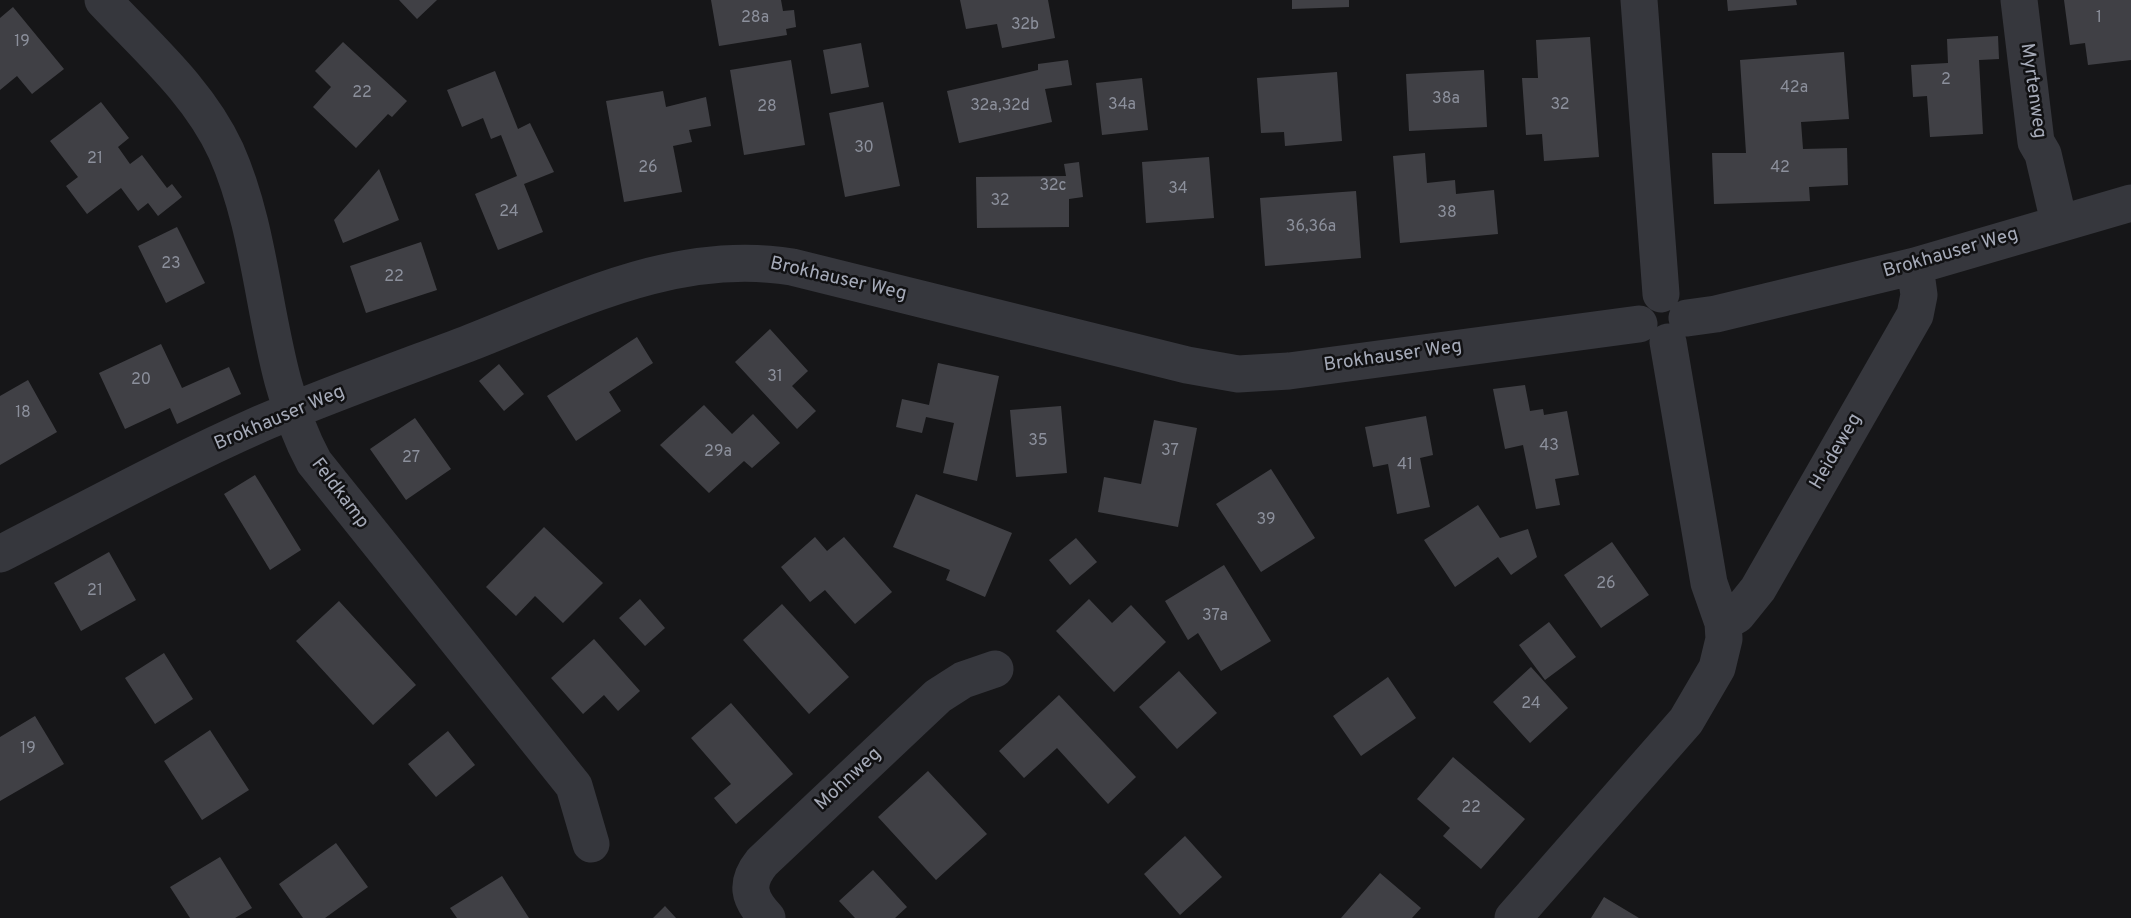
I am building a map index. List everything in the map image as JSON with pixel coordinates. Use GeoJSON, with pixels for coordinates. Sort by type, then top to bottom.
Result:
{"type":"FeatureCollection","features":[{"type":"Feature","properties":{"kind":"street","name":"Feldkamp"},"geometry":{"type":"LineString","coordinates":[[103,0],[189,92],[226,151],[240,189],[291,411],[305,446],[323,476],[574,786],[591,844]]}},
{"type":"Feature","properties":{"kind":"street"},"geometry":{"type":"LineString","coordinates":[[1513,918],[1695,708],[1717,668],[1724,639],[1723,623],[1709,583],[1664,320],[1639,0]]}},
{"type":"Feature","properties":{"kind":"street","name":"Myrtenweg"},"geometry":{"type":"LineString","coordinates":[[2019,0],[2036,142],[2043,154],[2059,222]]}},
{"type":"Feature","properties":{"kind":"street","name":"Brokhauser Weg"},"geometry":{"type":"LineString","coordinates":[[0,554],[291,411],[654,273],[732,262],[792,267],[1187,365],[1238,374],[1302,369],[1594,328],[1716,314],[1915,266],[2131,203]]}},
{"type":"Feature","properties":{"kind":"street","name":"Heideweg"},"geometry":{"type":"LineString","coordinates":[[1723,623],[1737,615],[1758,589],[1915,315],[1919,295],[1915,266]]}},
{"type":"Feature","properties":{"kind":"street","name":"Mohnweg"},"geometry":{"type":"LineString","coordinates":[[767,918],[749,887],[750,879],[762,862],[938,696],[962,680],[995,669]]}},
{"type":"Feature","properties":{"kind":"building"},"geometry":{"type":"Polygon","coordinates":[[[399,0],[437,0],[417,19],[399,0]]]}},
{"type":"Feature","properties":{"kind":"building"},"geometry":{"type":"Polygon","coordinates":[[[711,0],[781,0],[783,11],[794,10],[796,27],[786,29],[787,35],[719,46],[711,0]]]}},
{"type":"Feature","properties":{"kind":"building"},"geometry":{"type":"Polygon","coordinates":[[[960,0],[1048,0],[1055,38],[1002,48],[997,24],[966,29],[960,0]]]}},
{"type":"Feature","properties":{"kind":"building"},"geometry":{"type":"Polygon","coordinates":[[[1292,0],[1349,0],[1349,7],[1292,9],[1292,0]]]}},
{"type":"Feature","properties":{"kind":"building"},"geometry":{"type":"Polygon","coordinates":[[[1727,0],[1796,0],[1797,5],[1728,11],[1727,0]]]}},
{"type":"Feature","properties":{"kind":"building"},"geometry":{"type":"Polygon","coordinates":[[[2064,0],[2131,0],[2131,60],[2088,65],[2085,43],[2070,45],[2064,0]]]}},
{"type":"Feature","properties":{"kind":"building"},"geometry":{"type":"Polygon","coordinates":[[[13,7],[64,69],[32,94],[17,76],[0,90],[0,18],[13,7]]]}},
{"type":"Feature","properties":{"kind":"building"},"geometry":{"type":"Polygon","coordinates":[[[1998,36],[1999,59],[1979,60],[1983,134],[1930,137],[1927,96],[1913,97],[1911,65],[1948,63],[1947,39],[1998,36]]]}},
{"type":"Feature","properties":{"kind":"building"},"geometry":{"type":"Polygon","coordinates":[[[1590,37],[1599,157],[1544,161],[1542,134],[1526,135],[1522,78],[1538,78],[1536,40],[1590,37]]]}},
{"type":"Feature","properties":{"kind":"building"},"geometry":{"type":"Polygon","coordinates":[[[343,42],[407,101],[392,117],[388,114],[356,148],[313,107],[331,87],[315,71],[343,42]]]}},
{"type":"Feature","properties":{"kind":"building"},"geometry":{"type":"Polygon","coordinates":[[[861,43],[869,87],[831,94],[823,50],[861,43]]]}},
{"type":"Feature","properties":{"kind":"building"},"geometry":{"type":"Polygon","coordinates":[[[1844,52],[1849,119],[1801,122],[1803,149],[1847,148],[1848,185],[1809,187],[1810,201],[1714,204],[1712,153],[1746,153],[1740,60],[1844,52]]]}},
{"type":"Feature","properties":{"kind":"building"},"geometry":{"type":"Polygon","coordinates":[[[791,60],[805,145],[744,155],[730,70],[791,60]]]}},
{"type":"Feature","properties":{"kind":"building"},"geometry":{"type":"Polygon","coordinates":[[[1068,60],[1072,85],[1045,89],[1052,122],[959,143],[947,91],[1038,70],[1038,64],[1068,60]]]}},
{"type":"Feature","properties":{"kind":"building"},"geometry":{"type":"Polygon","coordinates":[[[1484,70],[1487,127],[1409,131],[1406,74],[1484,70]]]}},
{"type":"Feature","properties":{"kind":"building"},"geometry":{"type":"Polygon","coordinates":[[[495,71],[518,129],[530,123],[554,172],[524,184],[543,232],[498,250],[475,194],[517,176],[501,135],[491,139],[483,118],[462,127],[447,90],[495,71]]]}},
{"type":"Feature","properties":{"kind":"building"},"geometry":{"type":"Polygon","coordinates":[[[1337,72],[1342,141],[1285,146],[1284,132],[1261,133],[1257,78],[1337,72]]]}},
{"type":"Feature","properties":{"kind":"building"},"geometry":{"type":"Polygon","coordinates":[[[1142,78],[1148,130],[1102,135],[1096,83],[1142,78]]]}},
{"type":"Feature","properties":{"kind":"building"},"geometry":{"type":"Polygon","coordinates":[[[663,91],[666,107],[706,97],[711,126],[689,130],[692,142],[673,146],[682,192],[624,202],[606,101],[663,91]]]}},
{"type":"Feature","properties":{"kind":"building"},"geometry":{"type":"Polygon","coordinates":[[[101,102],[129,138],[118,147],[130,164],[142,155],[167,188],[172,184],[182,197],[158,216],[148,203],[138,211],[121,188],[87,214],[66,186],[78,177],[50,141],[101,102]]]}},
{"type":"Feature","properties":{"kind":"building"},"geometry":{"type":"Polygon","coordinates":[[[883,102],[900,186],[845,197],[829,113],[883,102]]]}},
{"type":"Feature","properties":{"kind":"building"},"geometry":{"type":"Polygon","coordinates":[[[1425,153],[1427,183],[1455,180],[1456,194],[1494,190],[1498,234],[1400,243],[1393,156],[1425,153]]]}},
{"type":"Feature","properties":{"kind":"building"},"geometry":{"type":"Polygon","coordinates":[[[1209,157],[1214,218],[1146,223],[1142,162],[1209,157]]]}},
{"type":"Feature","properties":{"kind":"building"},"geometry":{"type":"Polygon","coordinates":[[[1079,162],[1083,197],[1069,199],[1069,227],[977,228],[976,177],[1066,176],[1064,164],[1079,162]]]}},
{"type":"Feature","properties":{"kind":"building"},"geometry":{"type":"Polygon","coordinates":[[[379,169],[399,220],[343,243],[334,220],[379,169]]]}},
{"type":"Feature","properties":{"kind":"building"},"geometry":{"type":"Polygon","coordinates":[[[1356,191],[1361,258],[1265,266],[1260,198],[1356,191]]]}},
{"type":"Feature","properties":{"kind":"building"},"geometry":{"type":"Polygon","coordinates":[[[177,227],[205,283],[166,303],[138,246],[177,227]]]}},
{"type":"Feature","properties":{"kind":"building"},"geometry":{"type":"Polygon","coordinates":[[[421,242],[437,290],[366,313],[350,266],[421,242]]]}},
{"type":"Feature","properties":{"kind":"building"},"geometry":{"type":"Polygon","coordinates":[[[770,329],[808,371],[792,386],[816,411],[797,429],[735,362],[770,329]]]}},
{"type":"Feature","properties":{"kind":"building"},"geometry":{"type":"Polygon","coordinates":[[[637,337],[653,363],[609,392],[621,411],[576,441],[547,396],[637,337]]]}},
{"type":"Feature","properties":{"kind":"building"},"geometry":{"type":"Polygon","coordinates":[[[161,344],[182,388],[229,367],[241,394],[177,424],[170,408],[125,429],[99,373],[161,344]]]}},
{"type":"Feature","properties":{"kind":"building"},"geometry":{"type":"Polygon","coordinates":[[[938,363],[999,376],[977,481],[943,473],[954,423],[926,417],[922,433],[896,427],[902,399],[929,405],[938,363]]]}},
{"type":"Feature","properties":{"kind":"building"},"geometry":{"type":"Polygon","coordinates":[[[499,364],[524,394],[504,411],[479,381],[499,364]]]}},
{"type":"Feature","properties":{"kind":"building"},"geometry":{"type":"Polygon","coordinates":[[[28,380],[57,432],[0,465],[0,396],[28,380]]]}},
{"type":"Feature","properties":{"kind":"building"},"geometry":{"type":"Polygon","coordinates":[[[1525,385],[1530,411],[1543,409],[1544,415],[1567,411],[1579,475],[1555,479],[1560,505],[1536,509],[1523,445],[1505,449],[1493,389],[1525,385]]]}},
{"type":"Feature","properties":{"kind":"building"},"geometry":{"type":"Polygon","coordinates":[[[704,405],[732,434],[753,414],[780,443],[752,468],[744,461],[709,493],[660,445],[704,405]]]}},
{"type":"Feature","properties":{"kind":"building"},"geometry":{"type":"Polygon","coordinates":[[[1061,406],[1067,473],[1016,477],[1010,410],[1061,406]]]}},
{"type":"Feature","properties":{"kind":"building"},"geometry":{"type":"Polygon","coordinates":[[[1426,416],[1433,455],[1420,458],[1430,507],[1397,514],[1388,464],[1373,467],[1365,427],[1426,416]]]}},
{"type":"Feature","properties":{"kind":"building"},"geometry":{"type":"Polygon","coordinates":[[[415,418],[451,469],[406,500],[370,449],[415,418]]]}},
{"type":"Feature","properties":{"kind":"building"},"geometry":{"type":"Polygon","coordinates":[[[1154,420],[1197,428],[1178,527],[1098,512],[1104,477],[1141,484],[1154,420]]]}},
{"type":"Feature","properties":{"kind":"building"},"geometry":{"type":"Polygon","coordinates":[[[1271,469],[1315,538],[1261,572],[1216,504],[1271,469]]]}},
{"type":"Feature","properties":{"kind":"building"},"geometry":{"type":"Polygon","coordinates":[[[255,475],[301,550],[270,570],[224,494],[255,475]]]}},
{"type":"Feature","properties":{"kind":"building"},"geometry":{"type":"Polygon","coordinates":[[[916,494],[1012,533],[985,597],[946,580],[950,570],[893,547],[916,494]]]}},
{"type":"Feature","properties":{"kind":"building"},"geometry":{"type":"Polygon","coordinates":[[[1478,505],[1500,538],[1528,529],[1537,557],[1511,575],[1498,557],[1455,587],[1424,540],[1478,505]]]}},
{"type":"Feature","properties":{"kind":"building"},"geometry":{"type":"Polygon","coordinates":[[[544,527],[603,583],[563,623],[535,596],[516,616],[486,587],[544,527]]]}},
{"type":"Feature","properties":{"kind":"building"},"geometry":{"type":"Polygon","coordinates":[[[815,537],[827,551],[844,537],[892,592],[855,624],[825,590],[810,602],[781,567],[815,537]]]}},
{"type":"Feature","properties":{"kind":"building"},"geometry":{"type":"Polygon","coordinates":[[[1076,538],[1097,562],[1070,585],[1049,560],[1076,538]]]}},
{"type":"Feature","properties":{"kind":"building"},"geometry":{"type":"Polygon","coordinates":[[[1612,542],[1649,595],[1601,628],[1564,575],[1612,542]]]}},
{"type":"Feature","properties":{"kind":"building"},"geometry":{"type":"Polygon","coordinates":[[[109,552],[136,600],[81,631],[54,583],[109,552]]]}},
{"type":"Feature","properties":{"kind":"building"},"geometry":{"type":"Polygon","coordinates":[[[1224,565],[1271,641],[1221,671],[1198,633],[1188,640],[1165,601],[1224,565]]]}},
{"type":"Feature","properties":{"kind":"building"},"geometry":{"type":"Polygon","coordinates":[[[640,599],[665,628],[645,646],[619,618],[640,599]]]}},
{"type":"Feature","properties":{"kind":"building"},"geometry":{"type":"Polygon","coordinates":[[[1089,599],[1112,623],[1131,605],[1166,642],[1114,692],[1056,631],[1089,599]]]}},
{"type":"Feature","properties":{"kind":"building"},"geometry":{"type":"Polygon","coordinates":[[[339,601],[416,685],[373,725],[296,641],[339,601]]]}},
{"type":"Feature","properties":{"kind":"building"},"geometry":{"type":"Polygon","coordinates":[[[782,604],[849,677],[809,714],[743,640],[782,604]]]}},
{"type":"Feature","properties":{"kind":"building"},"geometry":{"type":"Polygon","coordinates":[[[1549,622],[1576,657],[1545,680],[1519,645],[1549,622]]]}},
{"type":"Feature","properties":{"kind":"building"},"geometry":{"type":"Polygon","coordinates":[[[594,639],[640,691],[618,711],[604,695],[583,714],[551,678],[594,639]]]}},
{"type":"Feature","properties":{"kind":"building"},"geometry":{"type":"Polygon","coordinates":[[[164,653],[193,699],[155,724],[125,678],[164,653]]]}},
{"type":"Feature","properties":{"kind":"building"},"geometry":{"type":"Polygon","coordinates":[[[1531,667],[1568,708],[1530,743],[1493,702],[1531,667]]]}},
{"type":"Feature","properties":{"kind":"building"},"geometry":{"type":"Polygon","coordinates":[[[1179,671],[1217,713],[1177,749],[1139,707],[1179,671]]]}},
{"type":"Feature","properties":{"kind":"building"},"geometry":{"type":"Polygon","coordinates":[[[1388,677],[1416,718],[1361,756],[1333,716],[1388,677]]]}},
{"type":"Feature","properties":{"kind":"building"},"geometry":{"type":"Polygon","coordinates":[[[1059,695],[1136,777],[1108,804],[1057,748],[1024,778],[999,751],[1059,695]]]}},
{"type":"Feature","properties":{"kind":"building"},"geometry":{"type":"Polygon","coordinates":[[[731,703],[793,774],[736,824],[714,798],[731,784],[691,738],[731,703]]]}},
{"type":"Feature","properties":{"kind":"building"},"geometry":{"type":"Polygon","coordinates":[[[35,716],[64,764],[0,801],[0,737],[35,716]]]}},
{"type":"Feature","properties":{"kind":"building"},"geometry":{"type":"Polygon","coordinates":[[[210,730],[249,790],[202,820],[164,761],[210,730]]]}},
{"type":"Feature","properties":{"kind":"building"},"geometry":{"type":"Polygon","coordinates":[[[448,731],[475,765],[436,797],[408,764],[448,731]]]}},
{"type":"Feature","properties":{"kind":"building"},"geometry":{"type":"Polygon","coordinates":[[[1453,757],[1525,819],[1481,869],[1443,836],[1450,828],[1417,799],[1453,757]]]}},
{"type":"Feature","properties":{"kind":"building"},"geometry":{"type":"Polygon","coordinates":[[[928,771],[987,834],[936,880],[878,817],[928,771]]]}},
{"type":"Feature","properties":{"kind":"building"},"geometry":{"type":"Polygon","coordinates":[[[1185,836],[1222,877],[1180,915],[1144,874],[1185,836]]]}},
{"type":"Feature","properties":{"kind":"building"},"geometry":{"type":"Polygon","coordinates":[[[336,843],[368,887],[325,918],[303,918],[279,884],[336,843]]]}},
{"type":"Feature","properties":{"kind":"building"},"geometry":{"type":"Polygon","coordinates":[[[220,857],[252,908],[235,918],[190,918],[170,887],[220,857]]]}},
{"type":"Feature","properties":{"kind":"building"},"geometry":{"type":"Polygon","coordinates":[[[873,870],[907,907],[895,918],[855,918],[839,901],[873,870]]]}},
{"type":"Feature","properties":{"kind":"building"},"geometry":{"type":"Polygon","coordinates":[[[1380,873],[1421,908],[1412,918],[1341,918],[1380,873]]]}},
{"type":"Feature","properties":{"kind":"building"},"geometry":{"type":"Polygon","coordinates":[[[502,876],[529,918],[457,918],[450,908],[502,876]]]}},
{"type":"Feature","properties":{"kind":"building"},"geometry":{"type":"Polygon","coordinates":[[[1604,897],[1639,918],[1591,918],[1604,897]]]}},
{"type":"Feature","properties":{"kind":"building"},"geometry":{"type":"Polygon","coordinates":[[[665,906],[676,918],[653,918],[665,906]]]}}]}
